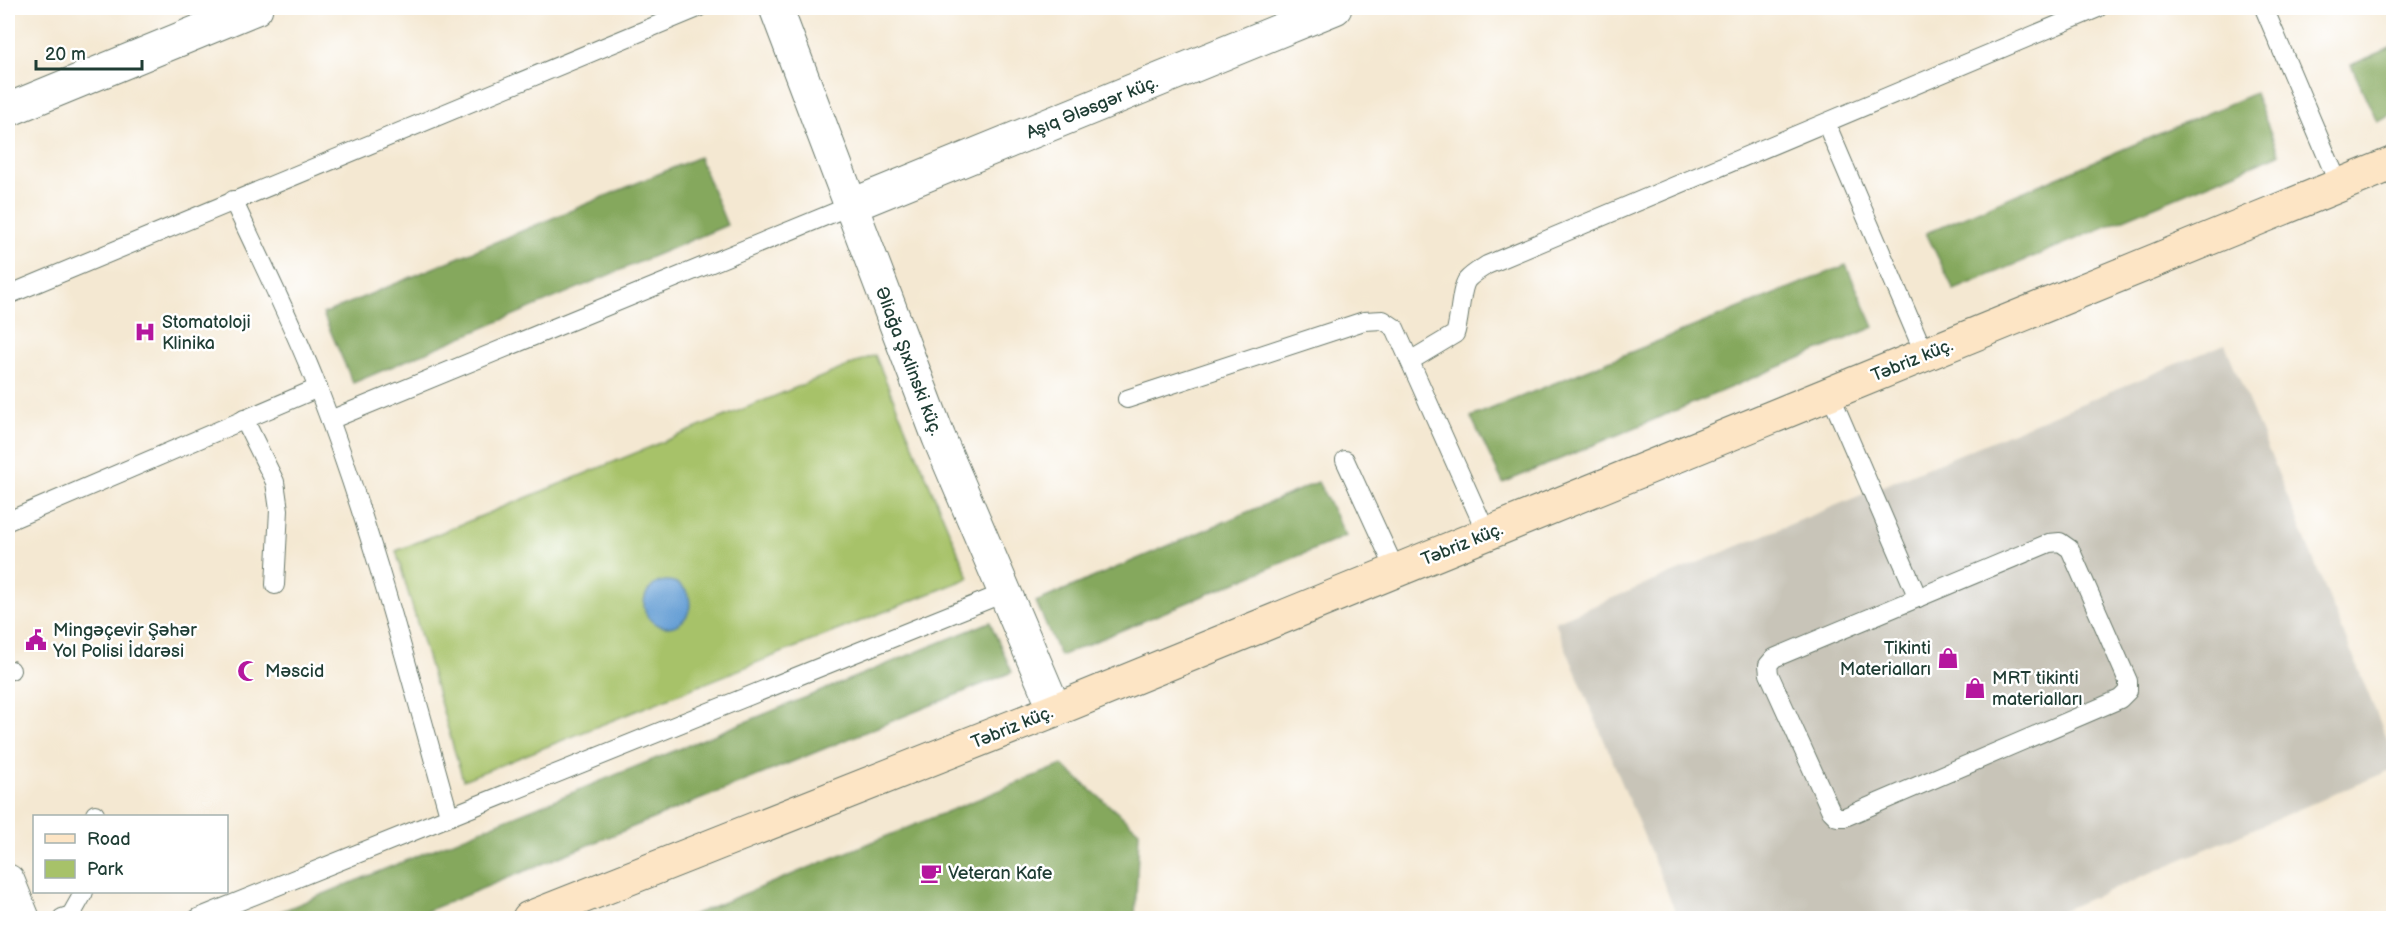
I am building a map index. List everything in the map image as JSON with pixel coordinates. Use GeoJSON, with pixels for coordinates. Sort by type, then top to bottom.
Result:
{"type":"FeatureCollection","features":[{"type":"Feature","properties":{"kind":"main road","name":"Təbriz küç."},"geometry":{"type":"LineString","coordinates":[[529,918],[1055,710],[2394,163]]}},
{"type":"Feature","properties":{"kind":"street"},"geometry":{"type":"LineString","coordinates":[[8,109],[256,8]]}},
{"type":"Feature","properties":{"kind":"street","name":"Əliağa Şıxlinski küç."},"geometry":{"type":"LineString","coordinates":[[776,8],[939,438],[1055,710]]}},
{"type":"Feature","properties":{"kind":"street","name":"Aşıq Ələsgər küç."},"geometry":{"type":"LineString","coordinates":[[850,206],[1335,8]]}},
{"type":"Feature","properties":{"kind":"street"},"geometry":{"type":"LineString","coordinates":[[8,880],[23,918]]}},
{"type":"Feature","properties":{"kind":"lane"},"geometry":{"type":"LineString","coordinates":[[8,295],[698,8]]}},
{"type":"Feature","properties":{"kind":"lane"},"geometry":{"type":"LineString","coordinates":[[1410,361],[1455,334],[1460,321],[1467,281],[1487,265],[2098,8]]}},
{"type":"Feature","properties":{"kind":"lane"},"geometry":{"type":"LineString","coordinates":[[2264,8],[2339,185]]}},
{"type":"Feature","properties":{"kind":"lane"},"geometry":{"type":"LineString","coordinates":[[1826,123],[1925,355]]}},
{"type":"Feature","properties":{"kind":"lane"},"geometry":{"type":"LineString","coordinates":[[233,200],[318,388],[330,420],[370,536],[449,815]]}},
{"type":"Feature","properties":{"kind":"lane"},"geometry":{"type":"LineString","coordinates":[[330,420],[850,206]]}},
{"type":"Feature","properties":{"kind":"lane"},"geometry":{"type":"LineString","coordinates":[[1127,399],[1364,321],[1383,320],[1395,328],[1487,534]]}},
{"type":"Feature","properties":{"kind":"lane"},"geometry":{"type":"LineString","coordinates":[[8,521],[318,388]]}},
{"type":"Feature","properties":{"kind":"lane"},"geometry":{"type":"LineString","coordinates":[[1830,394],[1918,598]]}},
{"type":"Feature","properties":{"kind":"lane"},"geometry":{"type":"LineString","coordinates":[[244,419],[275,482],[279,510],[275,585]]}},
{"type":"Feature","properties":{"kind":"lane"},"geometry":{"type":"LineString","coordinates":[[1345,460],[1396,571]]}},
{"type":"Feature","properties":{"kind":"lane"},"geometry":{"type":"LineString","coordinates":[[2061,542],[2070,549],[2128,681],[2128,691],[2120,699],[2109,704],[1845,817],[1838,817],[1831,811],[1769,674],[1768,665],[1774,658],[1918,598],[2049,543],[2061,542]]}},
{"type":"Feature","properties":{"kind":"lane"},"geometry":{"type":"LineString","coordinates":[[198,918],[1004,593]]}},
{"type":"Feature","properties":{"kind":"lane"},"geometry":{"type":"LineString","coordinates":[[62,918],[71,915],[83,893]]}},
{"type":"Feature","properties":{"kind":"shaded area","name":"MRT tikinti materialları"},"geometry":{"type":"Polygon","coordinates":[[[2225,344],[2393,754],[2393,769],[2045,918],[1678,918],[1555,622],[2225,344]]]}},
{"type":"Feature","properties":{"kind":"green space"},"geometry":{"type":"Polygon","coordinates":[[[2393,47],[2393,115],[2377,122],[2351,65],[2393,47]]]}},
{"type":"Feature","properties":{"kind":"green space"},"geometry":{"type":"Polygon","coordinates":[[[2255,93],[2279,154],[1954,290],[1926,233],[2255,93]]]}},
{"type":"Feature","properties":{"kind":"green space"},"geometry":{"type":"Polygon","coordinates":[[[699,157],[727,225],[353,383],[323,314],[699,157]]]}},
{"type":"Feature","properties":{"kind":"green space"},"geometry":{"type":"Polygon","coordinates":[[[1846,265],[1874,327],[1503,483],[1471,417],[1846,265]]]}},
{"type":"Feature","properties":{"kind":"green space"},"geometry":{"type":"Polygon","coordinates":[[[875,355],[969,578],[463,780],[396,551],[875,355]]]}},
{"type":"Feature","properties":{"kind":"green space"},"geometry":{"type":"Polygon","coordinates":[[[1318,482],[1346,536],[1060,656],[1036,602],[1318,482]]]}},
{"type":"Feature","properties":{"kind":"green space"},"geometry":{"type":"Polygon","coordinates":[[[990,622],[1012,672],[410,918],[265,918],[990,622]]]}},
{"type":"Feature","properties":{"kind":"green space"},"geometry":{"type":"Polygon","coordinates":[[[1062,765],[1139,831],[1135,918],[685,918],[1062,765]]]}},
{"type":"Feature","properties":{"kind":"water"},"geometry":{"type":"Polygon","coordinates":[[[667,581],[683,588],[690,604],[683,620],[667,627],[651,620],[644,604],[651,588],[667,581]]]}},
{"type":"Feature","properties":{"kind":"place","name":"Stomatoloji Klinika"},"geometry":{"type":"Point","coordinates":[145,332]}},
{"type":"Feature","properties":{"kind":"place","name":"Mingəçevir Şəhər Yol Polisi İdarəsi"},"geometry":{"type":"Point","coordinates":[36,640]}},
{"type":"Feature","properties":{"kind":"place","name":"Tikinti Materialları"},"geometry":{"type":"Point","coordinates":[1948,658]}},
{"type":"Feature","properties":{"kind":"place","name":"Məscid"},"geometry":{"type":"Point","coordinates":[248,671]}},
{"type":"Feature","properties":{"kind":"place","name":"MRT tikinti materialları"},"geometry":{"type":"Point","coordinates":[1975,688]}},
{"type":"Feature","properties":{"kind":"place","name":"Veteran Kafe"},"geometry":{"type":"Point","coordinates":[931,873]}}]}
